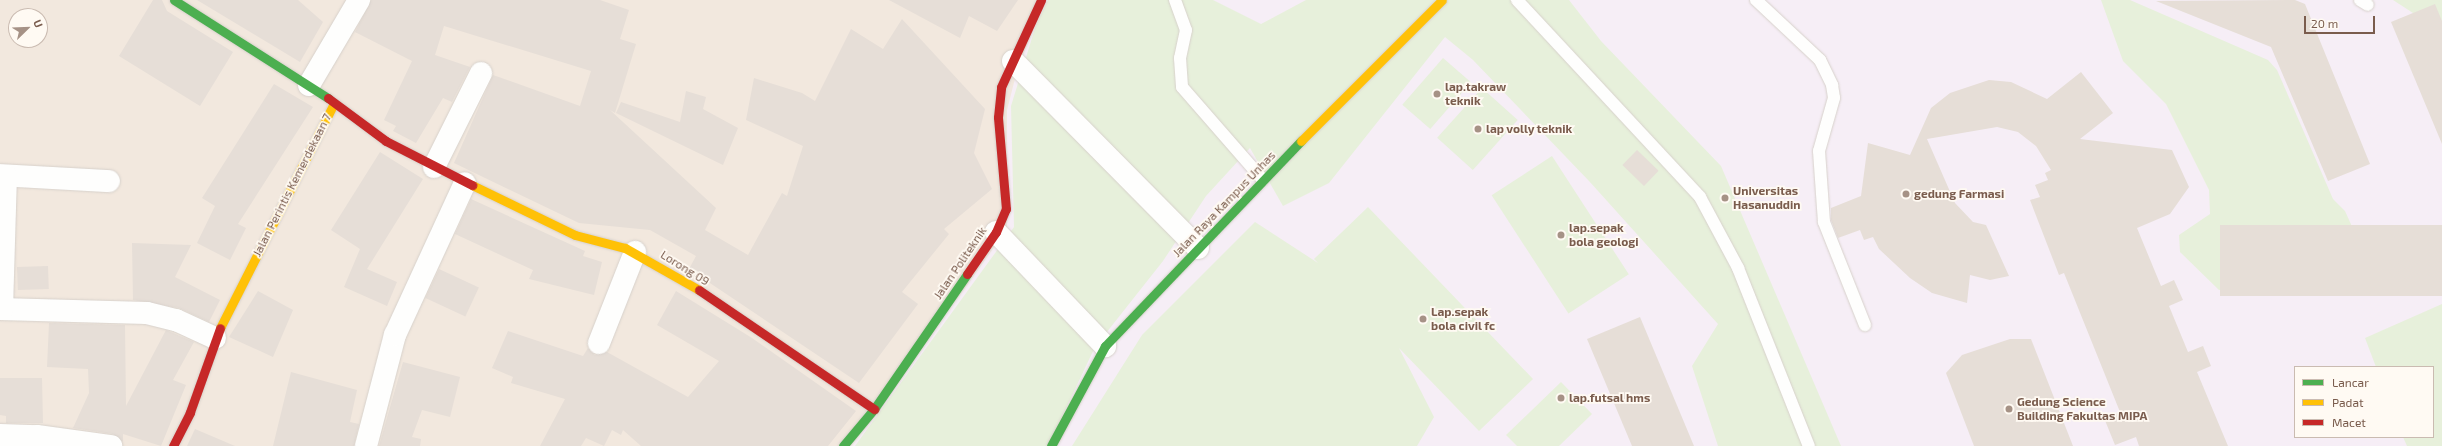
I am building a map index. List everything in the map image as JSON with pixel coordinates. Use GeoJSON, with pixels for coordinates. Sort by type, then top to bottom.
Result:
{"type":"FeatureCollection","features":[{"type":"Feature","properties":{"kind":"street"},"geometry":{"type":"LineString","coordinates":[[175,0],[309,85],[334,103]]}},
{"type":"Feature","properties":{"kind":"street"},"geometry":{"type":"LineString","coordinates":[[309,85],[359,0]]}},
{"type":"Feature","properties":{"kind":"street","name":"Jalan Politeknik"},"geometry":{"type":"LineString","coordinates":[[843,446],[874,409],[996,232],[1006,209],[998,117],[1001,87],[1041,0]]}},
{"type":"Feature","properties":{"kind":"street","name":"Jalan Raya Kampus Unhas"},"geometry":{"type":"LineString","coordinates":[[1051,446],[1105,346],[1263,180],[1442,0]]}},
{"type":"Feature","properties":{"kind":"street"},"geometry":{"type":"LineString","coordinates":[[1013,61],[1198,248]]}},
{"type":"Feature","properties":{"kind":"street"},"geometry":{"type":"LineString","coordinates":[[434,167],[481,73]]}},
{"type":"Feature","properties":{"kind":"street","name":"Jalan Perintis Kemerdekaan 7"},"geometry":{"type":"LineString","coordinates":[[173,446],[190,412],[215,338],[334,103],[386,141],[464,183]]}},
{"type":"Feature","properties":{"kind":"street"},"geometry":{"type":"LineString","coordinates":[[109,181],[3,176],[1,309],[147,313],[176,320],[215,338]]}},
{"type":"Feature","properties":{"kind":"street"},"geometry":{"type":"LineString","coordinates":[[366,446],[395,335],[464,183]]}},
{"type":"Feature","properties":{"kind":"street","name":"Lorong 09"},"geometry":{"type":"LineString","coordinates":[[464,183],[575,234],[635,252],[759,328],[874,409]]}},
{"type":"Feature","properties":{"kind":"street"},"geometry":{"type":"LineString","coordinates":[[996,232],[1105,346]]}},
{"type":"Feature","properties":{"kind":"street"},"geometry":{"type":"LineString","coordinates":[[599,343],[635,252]]}},
{"type":"Feature","properties":{"kind":"street"},"geometry":{"type":"LineString","coordinates":[[0,435],[37,436],[110,446]]}},
{"type":"Feature","properties":{"kind":"lane"},"geometry":{"type":"LineString","coordinates":[[1175,0],[1186,30],[1180,58],[1182,87],[1263,180]]}},
{"type":"Feature","properties":{"kind":"lane"},"geometry":{"type":"LineString","coordinates":[[1517,0],[1700,197],[1738,268],[1809,446]]}},
{"type":"Feature","properties":{"kind":"lane"},"geometry":{"type":"LineString","coordinates":[[1756,0],[1820,60],[1832,85],[1834,98],[1819,151],[1824,222],[1865,325]]}},
{"type":"Feature","properties":{"kind":"shaded area"},"geometry":{"type":"Polygon","coordinates":[[[0,0],[1048,0],[1014,227],[840,446],[0,446],[0,0]]]}},
{"type":"Feature","properties":{"kind":"shaded area","name":"Universitas Hasanuddin"},"geometry":{"type":"Polygon","coordinates":[[[1045,0],[2442,0],[2442,446],[853,446],[1007,229],[1007,110],[1018,67],[1045,0]]]}},
{"type":"Feature","properties":{"kind":"green space"},"geometry":{"type":"Polygon","coordinates":[[[1048,0],[1213,0],[1261,24],[1306,0],[1569,0],[1601,41],[1721,166],[1841,446],[1718,446],[1692,366],[1718,324],[1589,181],[1473,60],[1445,37],[1329,183],[1283,206],[1250,148],[1206,196],[1163,261],[1095,347],[1048,446],[855,446],[1014,227],[1011,106],[1036,25],[1048,0]]]}},
{"type":"Feature","properties":{"kind":"green space"},"geometry":{"type":"Polygon","coordinates":[[[2101,0],[2130,0],[2268,60],[2277,70],[2333,199],[2345,211],[2359,242],[2251,285],[2219,290],[2180,252],[2179,235],[2210,214],[2209,190],[2166,104],[2123,61],[2101,0]]]}},
{"type":"Feature","properties":{"kind":"green space"},"geometry":{"type":"Polygon","coordinates":[[[2393,0],[2442,0],[2442,21],[2413,13],[2393,0]]]}},
{"type":"Feature","properties":{"kind":"green space","name":"lap.takraw teknik"},"geometry":{"type":"Polygon","coordinates":[[[1443,58],[1471,82],[1430,129],[1402,105],[1443,58]]]}},
{"type":"Feature","properties":{"kind":"green space","name":"lap volly teknik"},"geometry":{"type":"Polygon","coordinates":[[[1482,88],[1518,120],[1473,170],[1437,138],[1482,88]]]}},
{"type":"Feature","properties":{"kind":"green space","name":"lap.sepak bola geologi"},"geometry":{"type":"Polygon","coordinates":[[[1552,156],[1629,274],[1568,313],[1492,195],[1552,156]]]}},
{"type":"Feature","properties":{"kind":"green space"},"geometry":{"type":"Polygon","coordinates":[[[1368,207],[1533,379],[1479,431],[1399,348],[1434,417],[1417,446],[1072,446],[1142,335],[1255,222],[1318,263],[1314,259],[1368,207]]]}},
{"type":"Feature","properties":{"kind":"green space"},"geometry":{"type":"Polygon","coordinates":[[[2442,304],[2442,446],[2407,446],[2403,438],[2434,438],[2434,366],[2376,366],[2365,338],[2442,304]]]}},
{"type":"Feature","properties":{"kind":"green space","name":"lap.futsal hms"},"geometry":{"type":"Polygon","coordinates":[[[1561,382],[1592,414],[1559,446],[1517,446],[1506,435],[1561,382]]]}},
{"type":"Feature","properties":{"kind":"building"},"geometry":{"type":"Polygon","coordinates":[[[153,0],[162,0],[167,11],[233,52],[200,106],[119,56],[153,0]]]}},
{"type":"Feature","properties":{"kind":"building"},"geometry":{"type":"Polygon","coordinates":[[[197,0],[298,0],[323,22],[300,62],[197,0]]]}},
{"type":"Feature","properties":{"kind":"building"},"geometry":{"type":"Polygon","coordinates":[[[371,0],[600,0],[629,10],[620,39],[636,44],[615,113],[610,110],[716,208],[705,230],[748,255],[782,193],[787,196],[803,146],[746,120],[754,78],[802,93],[815,101],[851,29],[883,49],[902,19],[985,109],[974,153],[992,189],[944,229],[949,234],[902,292],[918,304],[859,383],[689,269],[696,256],[650,230],[579,223],[454,163],[493,75],[580,106],[591,71],[444,26],[435,55],[470,67],[452,102],[443,98],[416,143],[393,131],[396,126],[384,120],[412,61],[355,32],[371,0]]]}},
{"type":"Feature","properties":{"kind":"building"},"geometry":{"type":"Polygon","coordinates":[[[889,0],[1018,0],[997,31],[969,16],[960,38],[889,0]]]}},
{"type":"Feature","properties":{"kind":"building"},"geometry":{"type":"Polygon","coordinates":[[[2295,0],[2305,4],[2370,164],[2328,181],[2271,47],[2156,1],[2295,0]]]}},
{"type":"Feature","properties":{"kind":"building"},"geometry":{"type":"Polygon","coordinates":[[[2435,4],[2442,21],[2442,144],[2391,22],[2435,4]]]}},
{"type":"Feature","properties":{"kind":"building"},"geometry":{"type":"Polygon","coordinates":[[[2081,72],[2113,113],[2080,139],[2172,150],[2189,187],[2170,214],[2137,228],[2161,286],[2174,280],[2183,300],[2169,306],[2188,352],[2203,346],[2211,366],[2197,372],[2228,446],[2139,446],[2136,437],[2115,445],[2104,418],[2120,412],[2064,273],[2059,275],[2030,200],[2040,197],[2035,185],[2048,180],[2045,173],[2051,170],[2036,146],[2018,132],[1997,127],[1927,139],[1955,203],[1973,222],[1986,225],[2009,276],[1990,280],[1970,275],[1967,303],[1932,293],[1910,278],[1879,249],[1873,237],[1864,240],[1860,230],[1838,238],[1831,220],[1831,208],[1861,196],[1868,143],[1910,155],[1931,108],[1950,93],[1989,80],[2011,82],[2047,99],[2081,72]]]}},
{"type":"Feature","properties":{"kind":"building"},"geometry":{"type":"Polygon","coordinates":[[[274,84],[313,107],[238,224],[246,228],[230,260],[197,243],[215,206],[202,198],[274,84]]]}},
{"type":"Feature","properties":{"kind":"building"},"geometry":{"type":"Polygon","coordinates":[[[686,91],[706,97],[703,109],[738,128],[723,165],[616,113],[621,102],[680,122],[686,91]]]}},
{"type":"Feature","properties":{"kind":"building"},"geometry":{"type":"Polygon","coordinates":[[[1637,150],[1659,171],[1644,186],[1622,165],[1637,150]]]}},
{"type":"Feature","properties":{"kind":"building"},"geometry":{"type":"Polygon","coordinates":[[[380,152],[423,179],[367,269],[397,282],[387,306],[344,287],[360,249],[331,230],[380,152]]]}},
{"type":"Feature","properties":{"kind":"building"},"geometry":{"type":"Polygon","coordinates":[[[471,199],[585,251],[583,256],[602,262],[594,295],[529,279],[533,270],[455,234],[471,199]]]}},
{"type":"Feature","properties":{"kind":"building"},"geometry":{"type":"Polygon","coordinates":[[[2220,225],[2442,225],[2442,296],[2220,296],[2220,225]]]}},
{"type":"Feature","properties":{"kind":"building"},"geometry":{"type":"Polygon","coordinates":[[[132,243],[191,245],[175,277],[220,300],[209,322],[179,308],[133,300],[132,243]]]}},
{"type":"Feature","properties":{"kind":"building"},"geometry":{"type":"Polygon","coordinates":[[[48,266],[49,289],[18,290],[17,267],[48,266]]]}},
{"type":"Feature","properties":{"kind":"building"},"geometry":{"type":"Polygon","coordinates":[[[439,269],[479,288],[465,317],[425,298],[439,269]]]}},
{"type":"Feature","properties":{"kind":"building"},"geometry":{"type":"Polygon","coordinates":[[[258,291],[293,310],[273,357],[229,337],[258,291]]]}},
{"type":"Feature","properties":{"kind":"building"},"geometry":{"type":"Polygon","coordinates":[[[676,291],[752,338],[856,411],[828,446],[641,446],[623,430],[621,435],[612,430],[604,446],[586,438],[581,446],[540,446],[565,399],[511,383],[513,377],[492,368],[508,331],[583,356],[588,348],[595,355],[607,352],[688,397],[719,361],[657,325],[676,291]]]}},
{"type":"Feature","properties":{"kind":"building"},"geometry":{"type":"Polygon","coordinates":[[[1640,317],[1694,446],[1632,446],[1587,339],[1640,317]]]}},
{"type":"Feature","properties":{"kind":"building"},"geometry":{"type":"Polygon","coordinates":[[[49,323],[125,325],[126,406],[166,330],[194,342],[173,380],[186,385],[161,446],[123,434],[123,442],[113,434],[73,428],[89,393],[88,369],[47,367],[49,323]]]}},
{"type":"Feature","properties":{"kind":"building","name":"Gedung Science Building Fakultas MIPA"},"geometry":{"type":"Polygon","coordinates":[[[2010,339],[2031,339],[2073,446],[1974,446],[1946,373],[1962,355],[2010,339]]]}},
{"type":"Feature","properties":{"kind":"building"},"geometry":{"type":"Polygon","coordinates":[[[403,362],[460,377],[450,417],[422,410],[412,437],[421,439],[420,446],[379,446],[403,362]]]}},
{"type":"Feature","properties":{"kind":"building"},"geometry":{"type":"Polygon","coordinates":[[[291,372],[357,390],[350,422],[359,424],[354,446],[273,446],[291,372]]]}},
{"type":"Feature","properties":{"kind":"building"},"geometry":{"type":"Polygon","coordinates":[[[0,378],[42,378],[43,423],[6,423],[6,416],[0,415],[0,378]]]}},
{"type":"Feature","properties":{"kind":"building"},"geometry":{"type":"Polygon","coordinates":[[[195,429],[235,446],[187,446],[195,429]]]}},
{"type":"Feature","properties":{"kind":"traffic: fast"},"geometry":{"type":"LineString","coordinates":[[174,0],[328,98]]}},
{"type":"Feature","properties":{"kind":"traffic: fast"},"geometry":{"type":"LineString","coordinates":[[1051,446],[1105,346],[1301,141]]}},
{"type":"Feature","properties":{"kind":"traffic: fast"},"geometry":{"type":"LineString","coordinates":[[843,446],[874,409],[967,274]]}},
{"type":"Feature","properties":{"kind":"traffic: slow"},"geometry":{"type":"LineString","coordinates":[[1301,141],[1442,0]]}},
{"type":"Feature","properties":{"kind":"traffic: slow"},"geometry":{"type":"LineString","coordinates":[[220,328],[334,103]]}},
{"type":"Feature","properties":{"kind":"traffic: slow"},"geometry":{"type":"LineString","coordinates":[[472,185],[575,235],[625,248],[699,290]]}},
{"type":"Feature","properties":{"kind":"traffic: jam"},"geometry":{"type":"LineString","coordinates":[[967,274],[996,232],[1006,209],[998,117],[1001,87],[1041,0]]}},
{"type":"Feature","properties":{"kind":"traffic: jam"},"geometry":{"type":"LineString","coordinates":[[328,98],[386,141],[472,185]]}},
{"type":"Feature","properties":{"kind":"traffic: jam"},"geometry":{"type":"LineString","coordinates":[[699,290],[874,409]]}},
{"type":"Feature","properties":{"kind":"traffic: jam"},"geometry":{"type":"LineString","coordinates":[[173,446],[190,412],[220,328]]}},
{"type":"Feature","properties":{"kind":"place","name":"lap.takraw teknik"},"geometry":{"type":"Point","coordinates":[1437,94]}},
{"type":"Feature","properties":{"kind":"place","name":"lap volly teknik"},"geometry":{"type":"Point","coordinates":[1478,129]}},
{"type":"Feature","properties":{"kind":"place","name":"gedung Farmasi"},"geometry":{"type":"Point","coordinates":[1906,194]}},
{"type":"Feature","properties":{"kind":"place","name":"Universitas Hasanuddin"},"geometry":{"type":"Point","coordinates":[1725,198]}},
{"type":"Feature","properties":{"kind":"place","name":"lap.sepak bola geologi"},"geometry":{"type":"Point","coordinates":[1561,235]}},
{"type":"Feature","properties":{"kind":"place","name":"Lap.sepak bola civil fc"},"geometry":{"type":"Point","coordinates":[1423,319]}},
{"type":"Feature","properties":{"kind":"place","name":"lap.futsal hms"},"geometry":{"type":"Point","coordinates":[1561,398]}},
{"type":"Feature","properties":{"kind":"place","name":"Gedung Science Building Fakultas MIPA"},"geometry":{"type":"Point","coordinates":[2009,409]}}]}
